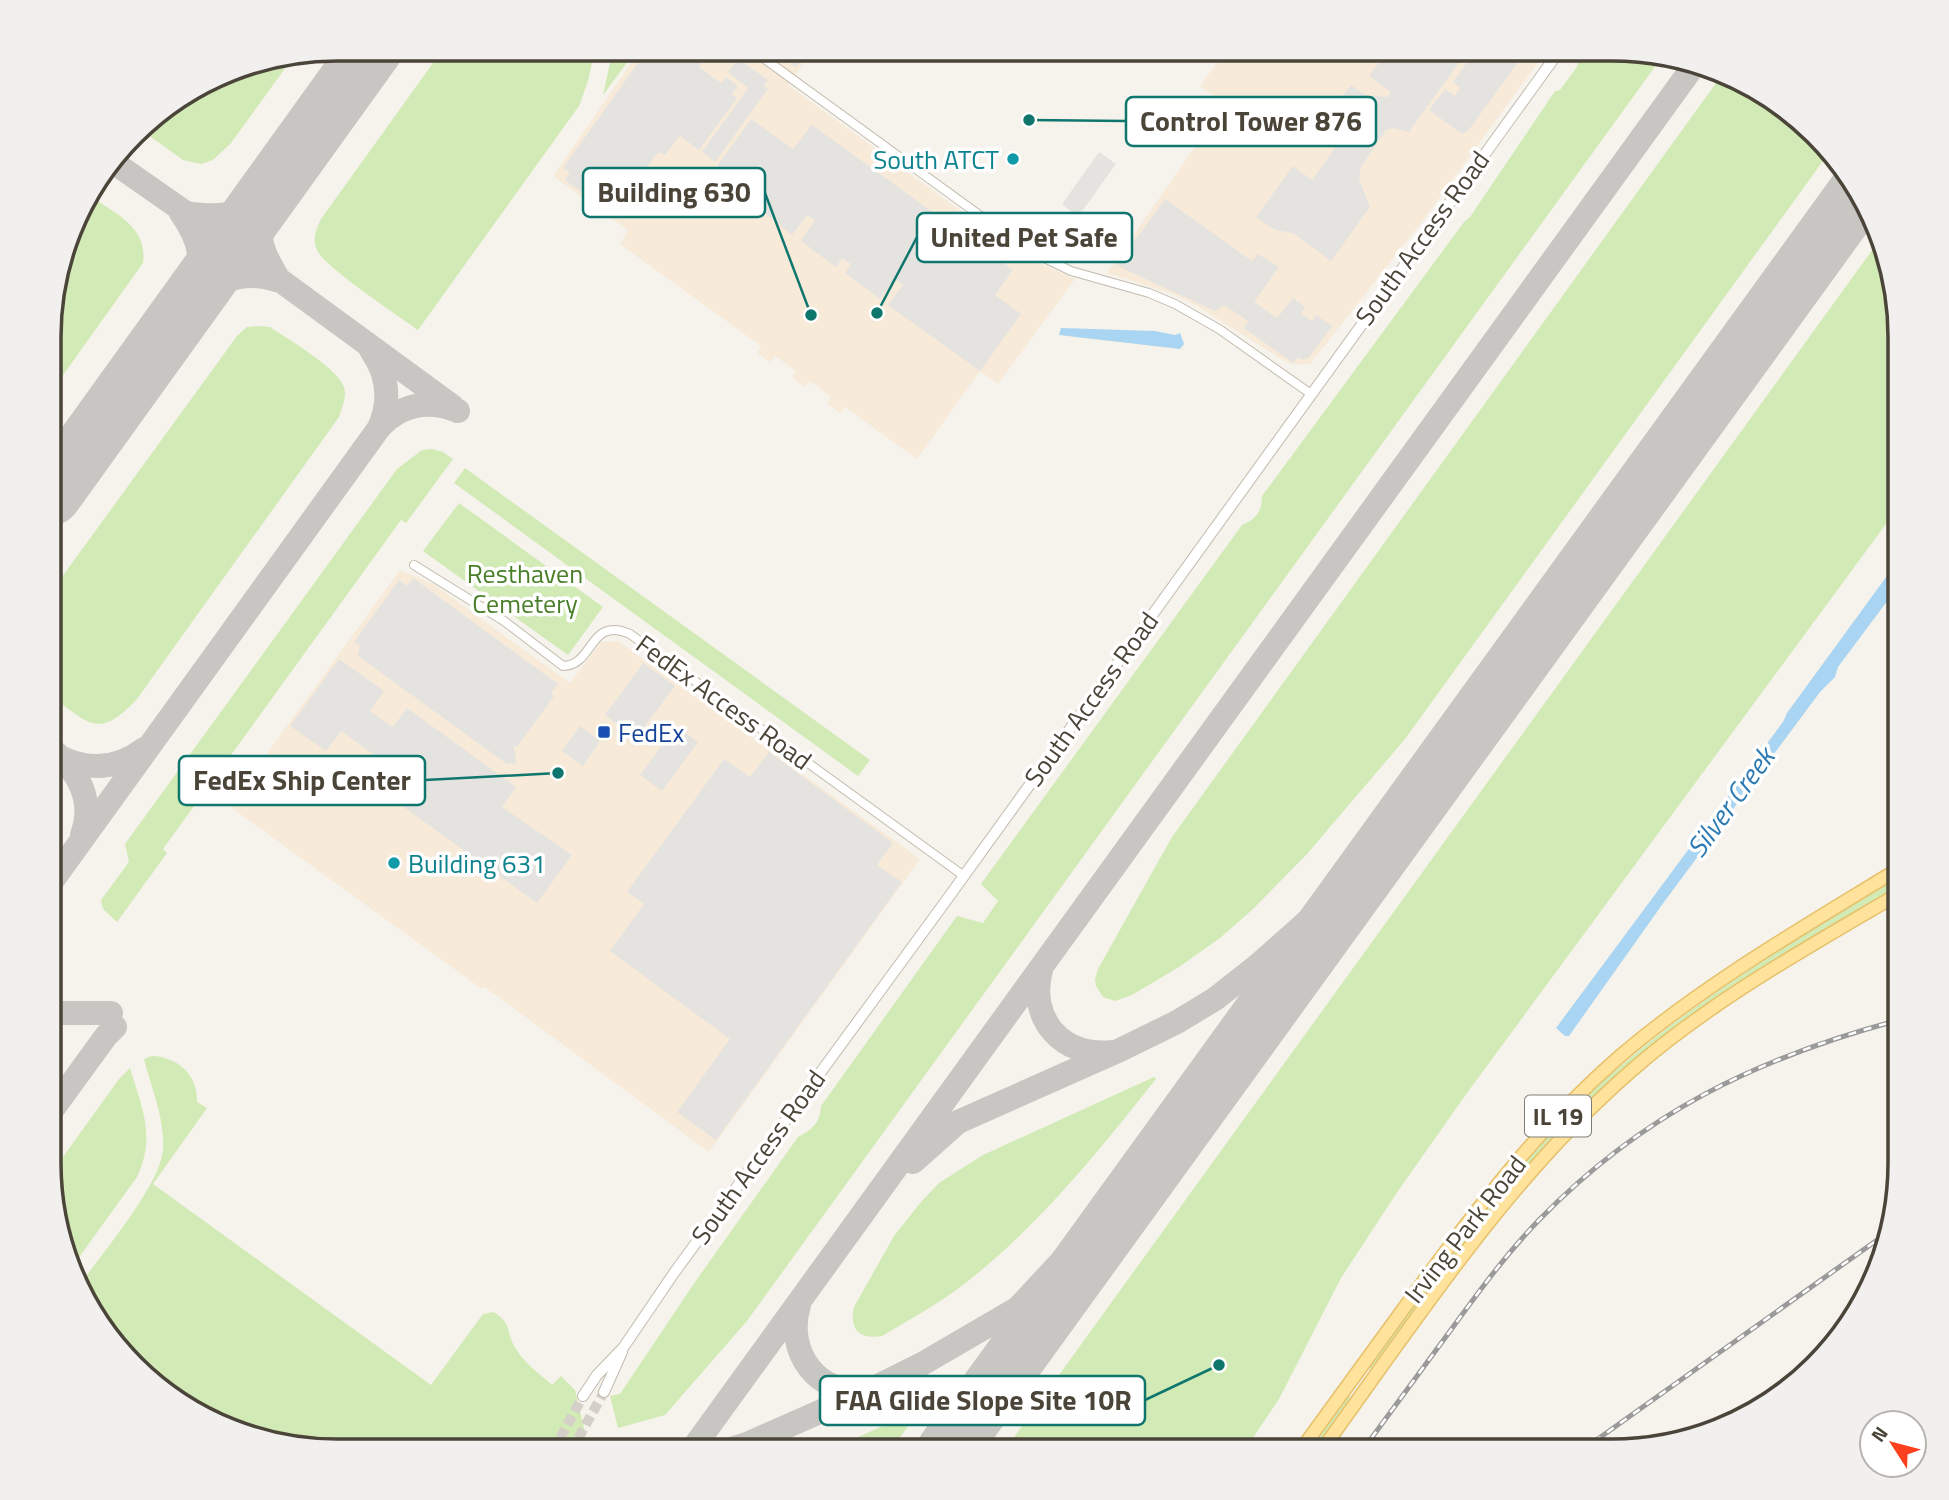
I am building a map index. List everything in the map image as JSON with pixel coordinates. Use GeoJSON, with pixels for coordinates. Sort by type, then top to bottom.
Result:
{"type":"FeatureCollection","features":[{"type":"Feature","properties":{"kind":"main road","name":"Irving Park Road"},"geometry":{"type":"LineString","coordinates":[[1309,1439],[1486,1197],[1576,1097],[1670,1016],[1745,965],[1888,876]]}},
{"type":"Feature","properties":{"kind":"main road","name":"Irving Park Road"},"geometry":{"type":"LineString","coordinates":[[1330,1439],[1510,1195],[1559,1138],[1632,1070],[1726,998],[1797,952],[1888,900]]}},
{"type":"Feature","properties":{"kind":"street"},"geometry":{"type":"LineString","coordinates":[[768,61],[1026,249],[1071,271],[1149,293],[1175,304],[1219,329],[1311,394]]}},
{"type":"Feature","properties":{"kind":"street","name":"South Access Road"},"geometry":{"type":"LineString","coordinates":[[583,1396],[597,1375],[623,1348],[674,1272],[964,876],[1552,61]]}},
{"type":"Feature","properties":{"kind":"street","name":"FedEx Access Road"},"geometry":{"type":"LineString","coordinates":[[414,565],[505,621],[563,666],[577,663],[597,636],[607,630],[619,629],[630,634],[964,876]]}},
{"type":"Feature","properties":{"kind":"street","name":"South Access Road"},"geometry":{"type":"LineString","coordinates":[[604,1392],[623,1348]]}},
{"type":"Feature","properties":{"kind":"shaded area"},"geometry":{"type":"Polygon","coordinates":[[[633,61],[805,61],[788,85],[1021,255],[1075,279],[998,384],[980,371],[917,459],[845,407],[840,413],[827,404],[831,397],[810,381],[805,387],[792,378],[796,371],[775,356],[770,362],[757,353],[761,346],[620,244],[628,230],[553,176],[633,61]]]}},
{"type":"Feature","properties":{"kind":"shaded area"},"geometry":{"type":"Polygon","coordinates":[[[639,61],[703,61],[699,67],[721,83],[726,77],[738,86],[732,94],[737,98],[699,150],[680,136],[665,155],[658,152],[638,179],[645,185],[625,212],[619,207],[613,214],[565,180],[570,173],[563,168],[639,61]]]}},
{"type":"Feature","properties":{"kind":"shaded area"},"geometry":{"type":"Polygon","coordinates":[[[736,61],[741,61],[768,80],[764,86],[768,89],[715,162],[702,152],[748,88],[728,72],[736,61]]]}},
{"type":"Feature","properties":{"kind":"shaded area"},"geometry":{"type":"Polygon","coordinates":[[[787,61],[800,61],[796,67],[787,61]]]}},
{"type":"Feature","properties":{"kind":"shaded area"},"geometry":{"type":"Polygon","coordinates":[[[1218,61],[1539,61],[1424,219],[1311,363],[1299,365],[1288,363],[1173,294],[1107,273],[1225,104],[1200,86],[1218,61]]]}},
{"type":"Feature","properties":{"kind":"shaded area"},"geometry":{"type":"Polygon","coordinates":[[[1380,61],[1460,61],[1409,132],[1394,128],[1386,130],[1361,167],[1359,179],[1370,207],[1331,261],[1293,233],[1275,230],[1256,217],[1293,166],[1312,180],[1335,148],[1316,134],[1351,85],[1365,95],[1388,97],[1391,92],[1369,76],[1380,61]]]}},
{"type":"Feature","properties":{"kind":"shaded area"},"geometry":{"type":"Polygon","coordinates":[[[1468,61],[1519,61],[1468,131],[1462,134],[1429,110],[1445,89],[1455,96],[1460,88],[1453,82],[1468,61]]]}},
{"type":"Feature","properties":{"kind":"shaded area"},"geometry":{"type":"Polygon","coordinates":[[[751,119],[793,149],[812,125],[1013,270],[995,295],[1021,314],[980,371],[888,305],[903,285],[895,279],[880,299],[845,273],[851,264],[842,258],[836,267],[801,241],[815,220],[807,215],[792,235],[757,206],[710,176],[751,119]]]}},
{"type":"Feature","properties":{"kind":"shaded area"},"geometry":{"type":"Polygon","coordinates":[[[1099,152],[1116,164],[1078,217],[1062,204],[1099,152]]]}},
{"type":"Feature","properties":{"kind":"shaded area"},"geometry":{"type":"Polygon","coordinates":[[[1165,199],[1252,261],[1258,254],[1279,267],[1254,302],[1277,318],[1293,298],[1305,307],[1301,314],[1312,321],[1316,315],[1332,326],[1309,357],[1303,360],[1298,357],[1293,363],[1244,328],[1248,321],[1224,305],[1215,311],[1117,265],[1165,199]]]}},
{"type":"Feature","properties":{"kind":"shaded area"},"geometry":{"type":"Polygon","coordinates":[[[400,570],[433,584],[570,683],[601,642],[618,641],[920,859],[709,1152],[497,996],[484,987],[482,989],[229,806],[400,570]]]}},
{"type":"Feature","properties":{"kind":"shaded area"},"geometry":{"type":"Polygon","coordinates":[[[413,578],[558,684],[551,693],[554,696],[517,747],[514,745],[516,763],[507,764],[358,656],[360,646],[354,642],[399,580],[407,586],[413,578]]]}},
{"type":"Feature","properties":{"kind":"shaded area"},"geometry":{"type":"Polygon","coordinates":[[[339,659],[384,691],[370,711],[393,727],[407,708],[516,787],[502,807],[572,855],[537,903],[373,785],[387,764],[341,731],[326,751],[290,726],[339,659]]]}},
{"type":"Feature","properties":{"kind":"shaded area"},"geometry":{"type":"Polygon","coordinates":[[[643,663],[675,686],[636,738],[605,715],[643,663]]]}},
{"type":"Feature","properties":{"kind":"shaded area"},"geometry":{"type":"Polygon","coordinates":[[[580,726],[600,741],[583,766],[562,751],[580,726]]]}},
{"type":"Feature","properties":{"kind":"shaded area"},"geometry":{"type":"Polygon","coordinates":[[[676,726],[698,742],[662,791],[640,775],[676,726]]]}},
{"type":"Feature","properties":{"kind":"shaded area"},"geometry":{"type":"Polygon","coordinates":[[[769,752],[893,843],[877,865],[902,882],[716,1140],[677,1112],[730,1039],[610,951],[644,904],[627,892],[724,759],[750,777],[769,752]]]}},
{"type":"Feature","properties":{"kind":"green space"},"geometry":{"type":"Polygon","coordinates":[[[434,61],[592,61],[579,106],[418,330],[363,291],[323,258],[317,250],[315,238],[321,219],[434,61]]]}},
{"type":"Feature","properties":{"kind":"green space"},"geometry":{"type":"Polygon","coordinates":[[[610,61],[628,61],[603,95],[610,61]]]}},
{"type":"Feature","properties":{"kind":"green space"},"geometry":{"type":"Polygon","coordinates":[[[1578,61],[1656,65],[747,1321],[665,1415],[618,1428],[610,1396],[620,1394],[695,1282],[798,1137],[815,1125],[821,1106],[957,916],[983,923],[998,901],[981,884],[1242,525],[1257,514],[1262,496],[1470,217],[1555,91],[1560,90],[1578,61]]]}},
{"type":"Feature","properties":{"kind":"green space"},"geometry":{"type":"Polygon","coordinates":[[[286,66],[231,143],[213,160],[201,164],[183,160],[149,136],[199,98],[231,82],[286,66]]]}},
{"type":"Feature","properties":{"kind":"green space"},"geometry":{"type":"Polygon","coordinates":[[[1717,82],[1750,98],[1794,130],[1823,160],[1405,739],[1307,854],[1220,938],[1132,995],[1115,1001],[1103,997],[1096,986],[1098,969],[1172,837],[1717,82]]]}},
{"type":"Feature","properties":{"kind":"green space"},"geometry":{"type":"Polygon","coordinates":[[[97,201],[118,214],[135,230],[143,250],[143,263],[61,378],[62,319],[67,283],[82,231],[97,201]]]}},
{"type":"Feature","properties":{"kind":"green space"},"geometry":{"type":"Polygon","coordinates":[[[1873,249],[1882,283],[1888,337],[1888,521],[1467,1093],[1398,1191],[1341,1278],[1279,1399],[1252,1439],[1013,1439],[1873,249]]]}},
{"type":"Feature","properties":{"kind":"green space"},"geometry":{"type":"Polygon","coordinates":[[[247,327],[270,327],[310,353],[330,370],[343,385],[345,392],[339,417],[137,699],[113,720],[94,723],[85,720],[61,704],[61,578],[237,336],[247,327]]]}},
{"type":"Feature","properties":{"kind":"green space"},"geometry":{"type":"Polygon","coordinates":[[[432,449],[453,459],[406,523],[401,520],[163,849],[167,853],[117,922],[103,909],[101,900],[129,862],[125,844],[397,469],[422,450],[432,449]]]}},
{"type":"Feature","properties":{"kind":"green space"},"geometry":{"type":"Polygon","coordinates":[[[465,468],[870,760],[858,776],[454,483],[465,468]]]}},
{"type":"Feature","properties":{"kind":"green space","name":"Resthaven Cemetery"},"geometry":{"type":"Polygon","coordinates":[[[459,503],[603,607],[568,655],[423,551],[459,503]]]}},
{"type":"Feature","properties":{"kind":"green space"},"geometry":{"type":"Polygon","coordinates":[[[1888,883],[1888,894],[1773,961],[1712,1001],[1653,1044],[1614,1078],[1527,1166],[1481,1222],[1373,1370],[1368,1367],[1495,1197],[1550,1133],[1654,1038],[1775,953],[1888,883]]]}},
{"type":"Feature","properties":{"kind":"green space"},"geometry":{"type":"Polygon","coordinates":[[[161,1057],[185,1069],[194,1084],[197,1102],[207,1108],[153,1184],[431,1385],[483,1314],[494,1312],[507,1325],[513,1343],[528,1364],[552,1385],[561,1376],[575,1390],[586,1436],[576,1439],[337,1439],[301,1436],[265,1429],[231,1418],[199,1402],[169,1382],[142,1358],[118,1331],[86,1277],[141,1200],[160,1164],[163,1149],[162,1126],[144,1059],[161,1057]]]}},
{"type":"Feature","properties":{"kind":"green space"},"geometry":{"type":"Polygon","coordinates":[[[130,1068],[145,1122],[146,1149],[137,1177],[78,1258],[67,1217],[61,1160],[119,1079],[130,1068]]]}},
{"type":"Feature","properties":{"kind":"green space"},"geometry":{"type":"Polygon","coordinates":[[[1154,1077],[1156,1079],[1066,1188],[990,1263],[944,1299],[882,1336],[867,1336],[858,1331],[853,1321],[854,1307],[894,1236],[939,1183],[983,1155],[1154,1077]]]}},
{"type":"Feature","properties":{"kind":"green space"},"geometry":{"type":"Polygon","coordinates":[[[1348,1395],[1352,1399],[1323,1439],[1316,1439],[1348,1395]]]}},
{"type":"Feature","properties":{"kind":"green space"},"geometry":{"type":"Polygon","coordinates":[[[916,1411],[917,1414],[899,1439],[854,1439],[916,1411]]]}},
{"type":"Feature","properties":{"kind":"water"},"geometry":{"type":"Polygon","coordinates":[[[1061,328],[1155,331],[1175,335],[1180,333],[1184,344],[1180,349],[1059,335],[1061,328]]]}},
{"type":"Feature","properties":{"kind":"water","name":"Silver Creek"},"geometry":{"type":"Polygon","coordinates":[[[1888,574],[1888,600],[1838,667],[1835,677],[1820,692],[1664,902],[1569,1036],[1565,1036],[1556,1028],[1888,574]]]}},
{"type":"Feature","properties":{"kind":"taxiway"},"geometry":{"type":"LineString","coordinates":[[700,1439],[1689,72]]}},
{"type":"Feature","properties":{"kind":"taxiway"},"geometry":{"type":"LineString","coordinates":[[120,167],[452,406]]}},
{"type":"Feature","properties":{"kind":"taxiway"},"geometry":{"type":"LineString","coordinates":[[266,197],[261,238],[277,276]]}},
{"type":"Feature","properties":{"kind":"taxiway"},"geometry":{"type":"LineString","coordinates":[[187,213],[228,214],[266,197]]}},
{"type":"Feature","properties":{"kind":"taxiway"},"geometry":{"type":"LineString","coordinates":[[181,213],[193,234],[199,253],[195,296]]}},
{"type":"Feature","properties":{"kind":"taxiway"},"geometry":{"type":"LineString","coordinates":[[195,296],[214,285],[243,276],[276,280]]}},
{"type":"Feature","properties":{"kind":"taxiway"},"geometry":{"type":"LineString","coordinates":[[371,350],[381,369],[386,388],[385,408],[379,428]]}},
{"type":"Feature","properties":{"kind":"taxiway"},"geometry":{"type":"LineString","coordinates":[[61,869],[379,428],[396,414],[416,406],[436,405],[458,411]]}},
{"type":"Feature","properties":{"kind":"taxiway"},"geometry":{"type":"LineString","coordinates":[[61,757],[82,764],[103,766],[124,761],[144,749]]}},
{"type":"Feature","properties":{"kind":"taxiway"},"geometry":{"type":"LineString","coordinates":[[913,1162],[958,1122],[1120,1050],[1177,1022],[1215,999],[1319,911],[1454,753]]}},
{"type":"Feature","properties":{"kind":"taxiway"},"geometry":{"type":"LineString","coordinates":[[61,757],[76,776],[85,798],[86,822],[82,835]]}},
{"type":"Feature","properties":{"kind":"taxiway"},"geometry":{"type":"LineString","coordinates":[[1041,970],[1038,988],[1040,1004],[1053,1032],[1078,1049],[1113,1052]]}},
{"type":"Feature","properties":{"kind":"taxiway"},"geometry":{"type":"LineString","coordinates":[[61,1013],[111,1013]]}},
{"type":"Feature","properties":{"kind":"taxiway"},"geometry":{"type":"LineString","coordinates":[[61,1098],[115,1027]]}},
{"type":"Feature","properties":{"kind":"taxiway"},"geometry":{"type":"LineString","coordinates":[[758,1439],[922,1364],[1018,1308],[1126,1192],[1198,1104]]}},
{"type":"Feature","properties":{"kind":"taxiway"},"geometry":{"type":"LineString","coordinates":[[799,1305],[797,1339],[809,1368],[820,1379],[834,1386],[850,1390],[868,1389]]}},
{"type":"Feature","properties":{"kind":"runway"},"geometry":{"type":"LineString","coordinates":[[61,481],[363,61]]}},
{"type":"Feature","properties":{"kind":"runway"},"geometry":{"type":"LineString","coordinates":[[956,1439],[1852,201]]}},
{"type":"Feature","properties":{"kind":"tunnel"},"geometry":{"type":"LineString","coordinates":[[578,1439],[604,1392]]}},
{"type":"Feature","properties":{"kind":"tunnel"},"geometry":{"type":"LineString","coordinates":[[560,1439],[583,1396]]}},
{"type":"Feature","properties":{"kind":"railway"},"geometry":{"type":"LineString","coordinates":[[1371,1439],[1516,1245],[1579,1182],[1619,1149],[1705,1094],[1750,1072],[1797,1052],[1888,1023]]}},
{"type":"Feature","properties":{"kind":"railway"},"geometry":{"type":"LineString","coordinates":[[1598,1439],[1876,1241]]}},
{"type":"Feature","properties":{"kind":"place","name":"Control Tower 876"},"geometry":{"type":"Point","coordinates":[1029,120]}},
{"type":"Feature","properties":{"kind":"place","name":"South ATCT"},"geometry":{"type":"Point","coordinates":[1013,159]}},
{"type":"Feature","properties":{"kind":"place","name":"United Pet Safe"},"geometry":{"type":"Point","coordinates":[877,313]}},
{"type":"Feature","properties":{"kind":"place","name":"Building 630"},"geometry":{"type":"Point","coordinates":[811,315]}},
{"type":"Feature","properties":{"kind":"place","name":"FedEx"},"geometry":{"type":"Point","coordinates":[604,732]}},
{"type":"Feature","properties":{"kind":"place","name":"FedEx Ship Center"},"geometry":{"type":"Point","coordinates":[558,773]}},
{"type":"Feature","properties":{"kind":"place","name":"Building 631"},"geometry":{"type":"Point","coordinates":[394,863]}},
{"type":"Feature","properties":{"kind":"place","name":"FAA Glide Slope Site 10R"},"geometry":{"type":"Point","coordinates":[1219,1365]}}]}
